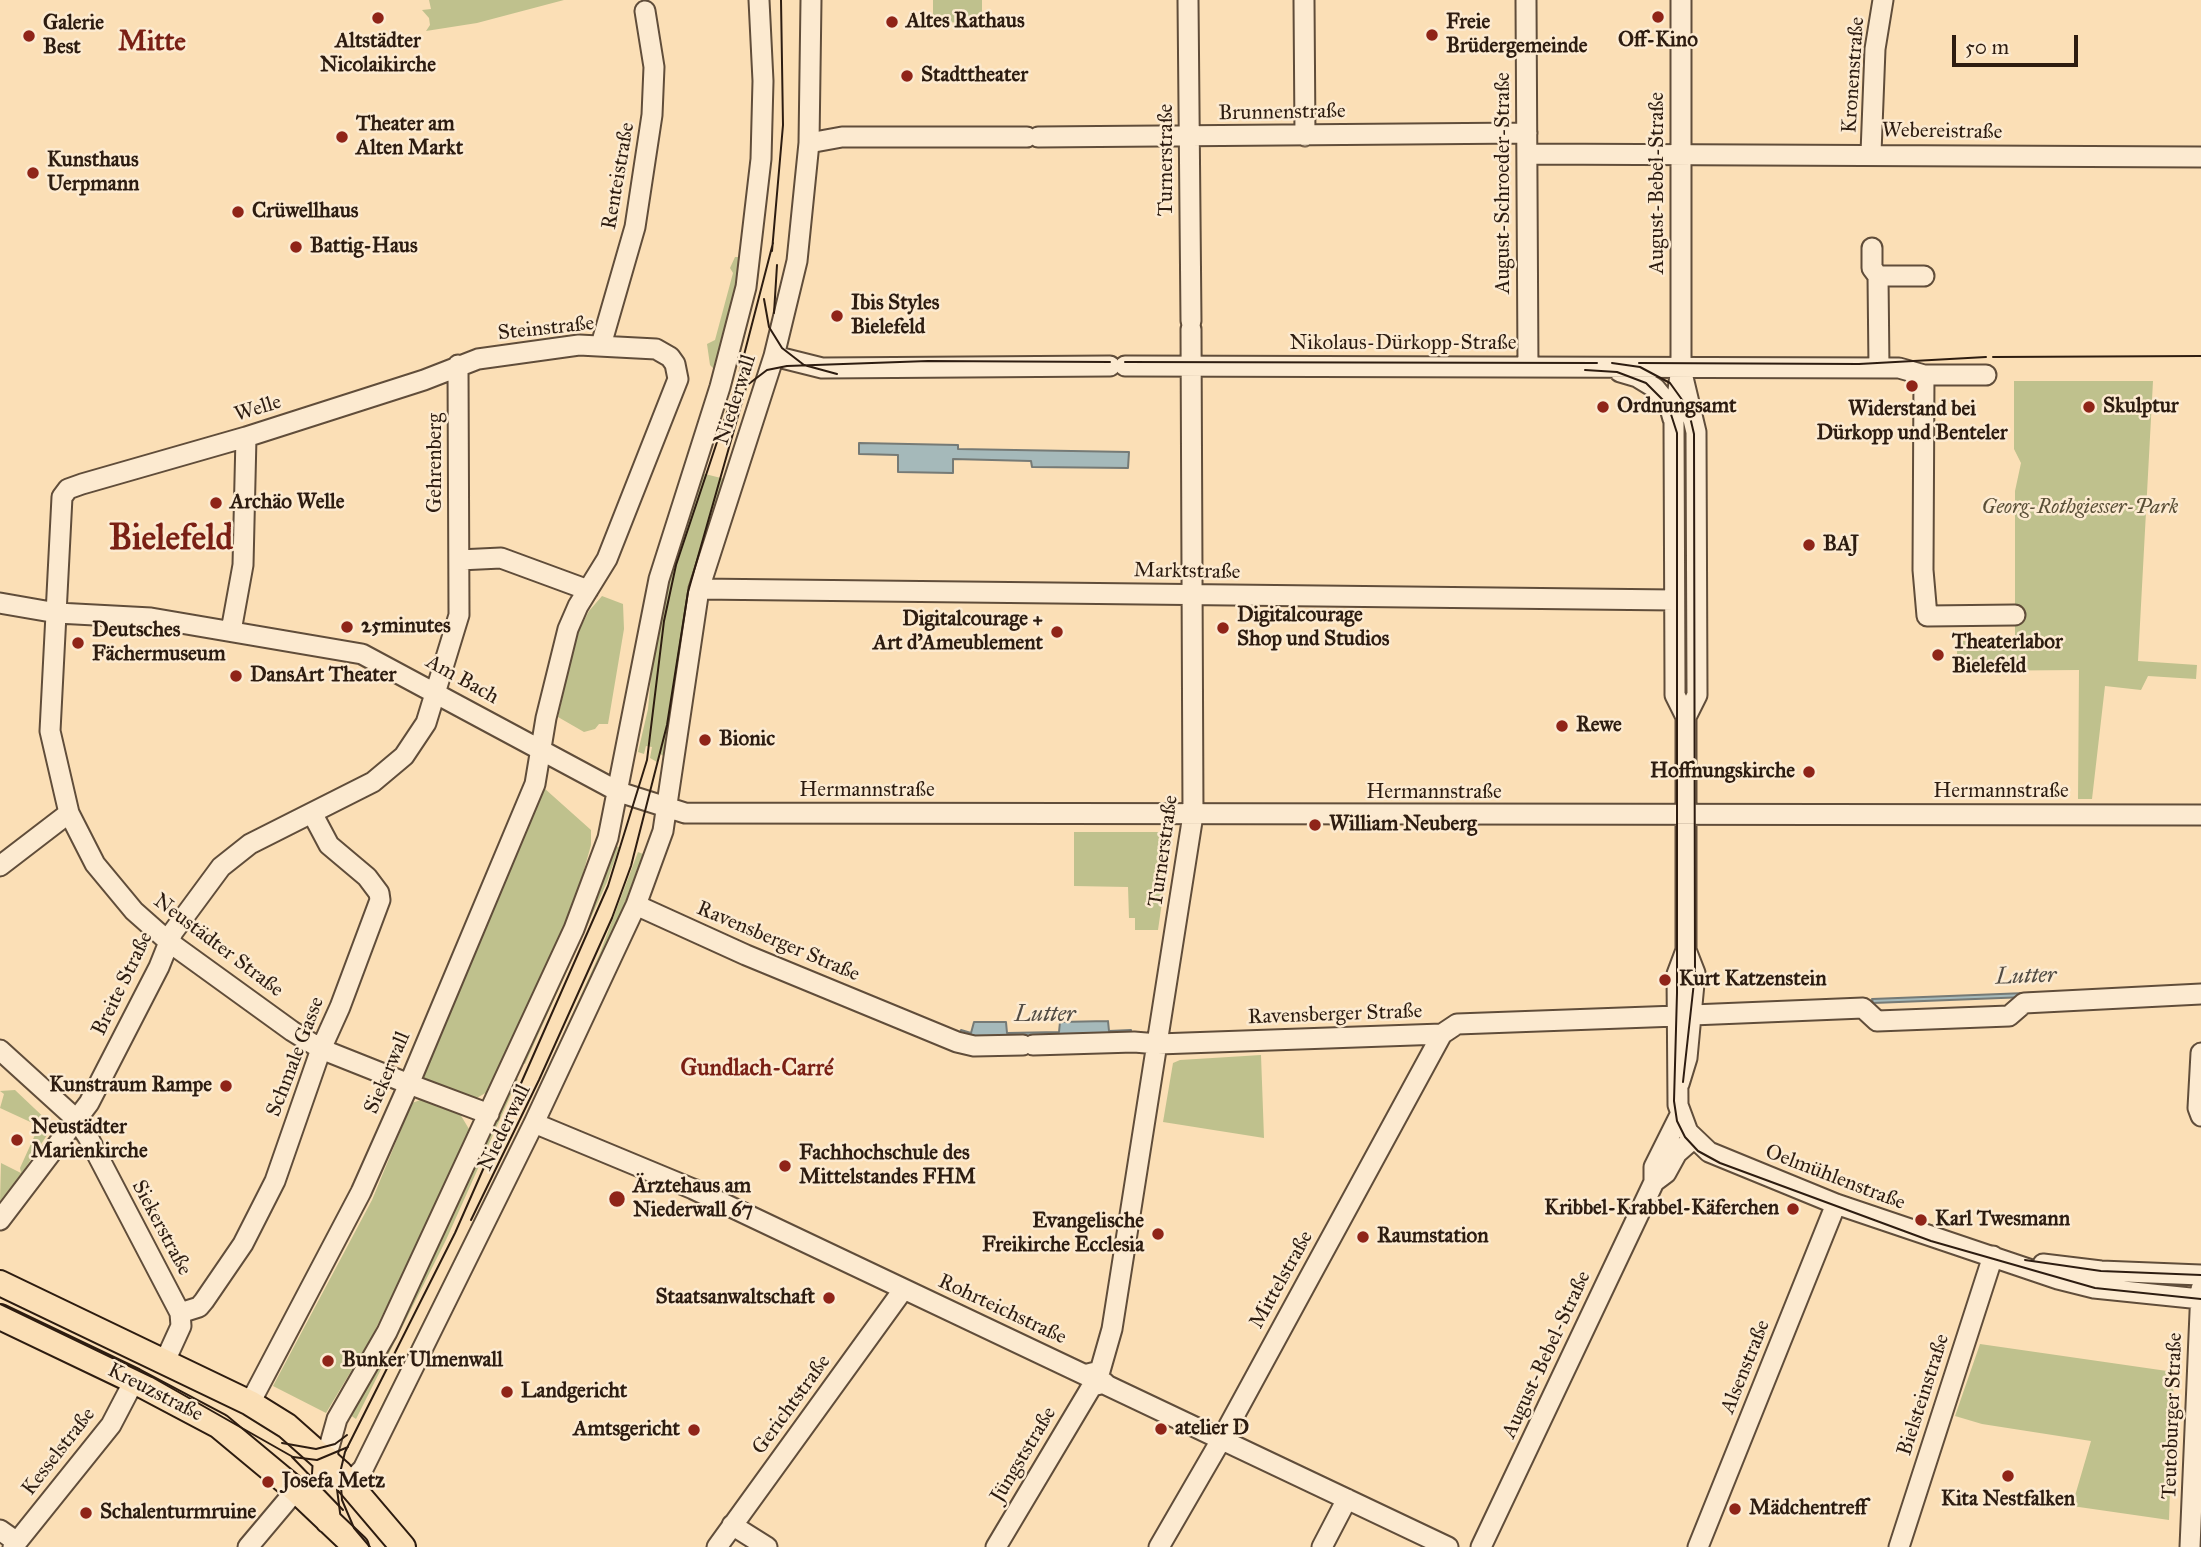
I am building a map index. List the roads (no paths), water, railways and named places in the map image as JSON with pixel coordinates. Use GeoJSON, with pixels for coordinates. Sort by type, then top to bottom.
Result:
{"type":"FeatureCollection","features":[{"type":"Feature","properties":{"kind":"main road","name":"Kreuzstraße"},"geometry":{"type":"LineString","coordinates":[[0,1283],[250,1404],[287,1426],[326,1458],[395,1538]]}},
{"type":"Feature","properties":{"kind":"main road","name":"Kreuzstraße"},"geometry":{"type":"LineString","coordinates":[[0,1317],[134,1381],[219,1426],[296,1490],[356,1547]]}},
{"type":"Feature","properties":{"kind":"main road"},"geometry":{"type":"LineString","coordinates":[[296,1490],[326,1458]]}},
{"type":"Feature","properties":{"kind":"main road"},"geometry":{"type":"LineString","coordinates":[[326,1458],[324,1490],[328,1521]]}},
{"type":"Feature","properties":{"kind":"main road"},"geometry":{"type":"LineString","coordinates":[[296,1490],[324,1490],[349,1483]]}},
{"type":"Feature","properties":{"kind":"street","name":"Niederwall"},"geometry":{"type":"LineString","coordinates":[[326,1458],[337,1419],[387,1332],[587,899],[608,838],[659,579],[719,387],[746,287],[761,159],[759,0]]}},
{"type":"Feature","properties":{"kind":"street","name":"Niederwall"},"geometry":{"type":"LineString","coordinates":[[349,1483],[359,1475],[367,1461],[534,1123],[636,905],[668,809],[699,589],[774,356],[797,261],[809,143],[811,0]]}},
{"type":"Feature","properties":{"kind":"street","name":"Turnerstraße"},"geometry":{"type":"LineString","coordinates":[[1096,1378],[1112,1329],[1194,815],[1188,0]]}},
{"type":"Feature","properties":{"kind":"street"},"geometry":{"type":"LineString","coordinates":[[1304,0],[1306,136]]}},
{"type":"Feature","properties":{"kind":"street","name":"August-Schroeder-Straße"},"geometry":{"type":"LineString","coordinates":[[1526,0],[1528,366]]}},
{"type":"Feature","properties":{"kind":"street","name":"August-Bebel-Straße"},"geometry":{"type":"LineString","coordinates":[[1681,0],[1681,367],[1674,422],[1674,600],[1675,695],[1686,717]]}},
{"type":"Feature","properties":{"kind":"street","name":"Kronenstraße"},"geometry":{"type":"LineString","coordinates":[[1871,153],[1875,49],[1883,0]]}},
{"type":"Feature","properties":{"kind":"street","name":"Renteistraße"},"geometry":{"type":"LineString","coordinates":[[601,345],[635,227],[652,115],[654,67],[645,11]]}},
{"type":"Feature","properties":{"kind":"street","name":"Brunnenstraße"},"geometry":{"type":"LineString","coordinates":[[809,143],[842,137],[1527,133]]}},
{"type":"Feature","properties":{"kind":"street"},"geometry":{"type":"LineString","coordinates":[[1527,154],[1682,153]]}},
{"type":"Feature","properties":{"kind":"street","name":"Webereistraße"},"geometry":{"type":"LineString","coordinates":[[1682,153],[2201,157]]}},
{"type":"Feature","properties":{"kind":"street"},"geometry":{"type":"LineString","coordinates":[[1872,248],[1872,268],[1878,276],[1879,368]]}},
{"type":"Feature","properties":{"kind":"street"},"geometry":{"type":"LineString","coordinates":[[1878,276],[1924,276]]}},
{"type":"Feature","properties":{"kind":"street","name":"Steinstraße"},"geometry":{"type":"LineString","coordinates":[[458,365],[478,359],[601,345],[656,349],[665,352],[675,364],[678,379],[674,391],[607,559],[588,590]]}},
{"type":"Feature","properties":{"kind":"street","name":"Nikolaus-Dürkopp-Straße"},"geometry":{"type":"LineString","coordinates":[[774,356],[822,368],[1595,366],[1905,368],[1924,374],[1986,374]]}},
{"type":"Feature","properties":{"kind":"street","name":"Welle"},"geometry":{"type":"LineString","coordinates":[[68,489],[246,437],[424,380],[458,365]]}},
{"type":"Feature","properties":{"kind":"street","name":"Gehrenberg"},"geometry":{"type":"LineString","coordinates":[[436,692],[439,673],[459,615],[458,365]]}},
{"type":"Feature","properties":{"kind":"street","name":"August-Bebel-Straße"},"geometry":{"type":"LineString","coordinates":[[1595,366],[1647,382],[1665,399],[1674,422]]}},
{"type":"Feature","properties":{"kind":"street","name":"August-Bebel-Straße"},"geometry":{"type":"LineString","coordinates":[[1481,1547],[1654,1182],[1654,1167],[1680,1115],[1679,1084],[1685,1015],[1677,974],[1686,950],[1686,717],[1697,695],[1696,432],[1681,367]]}},
{"type":"Feature","properties":{"kind":"street"},"geometry":{"type":"LineString","coordinates":[[1924,374],[1923,570],[1927,616],[2015,615]]}},
{"type":"Feature","properties":{"kind":"street"},"geometry":{"type":"LineString","coordinates":[[231,631],[243,565],[246,437]]}},
{"type":"Feature","properties":{"kind":"street","name":"Neustädter Straße"},"geometry":{"type":"LineString","coordinates":[[68,489],[62,501],[50,731],[69,813],[79,836],[110,885],[169,943],[321,1049],[489,1114]]}},
{"type":"Feature","properties":{"kind":"street"},"geometry":{"type":"LineString","coordinates":[[459,560],[501,558],[588,590],[573,617],[558,661],[541,750]]}},
{"type":"Feature","properties":{"kind":"street","name":"Marktstraße"},"geometry":{"type":"LineString","coordinates":[[699,589],[1674,600]]}},
{"type":"Feature","properties":{"kind":"street","name":"Am Bach"},"geometry":{"type":"LineString","coordinates":[[0,603],[57,613],[138,616],[362,654],[619,792]]}},
{"type":"Feature","properties":{"kind":"street","name":"Breite Straße"},"geometry":{"type":"LineString","coordinates":[[0,1220],[89,1103],[177,925],[228,860],[250,844],[373,782],[398,762],[415,743],[426,723],[436,692]]}},
{"type":"Feature","properties":{"kind":"street","name":"Siekerwall"},"geometry":{"type":"LineString","coordinates":[[250,1404],[351,1212],[408,1084],[535,784],[541,750]]}},
{"type":"Feature","properties":{"kind":"street"},"geometry":{"type":"LineString","coordinates":[[619,792],[668,809]]}},
{"type":"Feature","properties":{"kind":"street","name":"Hermannstraße"},"geometry":{"type":"LineString","coordinates":[[668,809],[695,814],[2201,815]]}},
{"type":"Feature","properties":{"kind":"street"},"geometry":{"type":"LineString","coordinates":[[0,866],[69,813]]}},
{"type":"Feature","properties":{"kind":"street","name":"Schmale Gasse"},"geometry":{"type":"LineString","coordinates":[[180,1313],[199,1307],[204,1301],[248,1236],[275,1181],[321,1049],[356,967],[380,900],[379,893],[367,877],[333,850],[312,813]]}},
{"type":"Feature","properties":{"kind":"street","name":"Ravensberger Straße"},"geometry":{"type":"LineString","coordinates":[[636,905],[747,955],[957,1042],[974,1046],[1134,1042],[1158,1044],[1442,1034],[1457,1024],[1863,1008],[1877,1021],[2009,1016],[2024,1003],[2201,994]]}},
{"type":"Feature","properties":{"kind":"street","name":"Mittelstraße"},"geometry":{"type":"LineString","coordinates":[[1159,1547],[1221,1440],[1442,1034]]}},
{"type":"Feature","properties":{"kind":"street","name":"Siekerstraße"},"geometry":{"type":"LineString","coordinates":[[0,1050],[76,1119],[180,1313]]}},
{"type":"Feature","properties":{"kind":"street"},"geometry":{"type":"LineString","coordinates":[[2201,1052],[2198,1108],[2201,1116]]}},
{"type":"Feature","properties":{"kind":"street","name":"Oelmühlenstraße"},"geometry":{"type":"LineString","coordinates":[[1680,1115],[1693,1139],[1724,1160],[1836,1204],[2058,1279],[2094,1288],[2201,1299]]}},
{"type":"Feature","properties":{"kind":"street","name":"Rohrteichstraße"},"geometry":{"type":"LineString","coordinates":[[534,1123],[692,1189],[1448,1547]]}},
{"type":"Feature","properties":{"kind":"street","name":"August-Bebel-Straße"},"geometry":{"type":"LineString","coordinates":[[1654,1182],[1666,1173],[1677,1153],[1693,1139]]}},
{"type":"Feature","properties":{"kind":"street","name":"Alsenstraße"},"geometry":{"type":"LineString","coordinates":[[1698,1547],[1836,1204]]}},
{"type":"Feature","properties":{"kind":"street","name":"Oelmühlenstraße"},"geometry":{"type":"LineString","coordinates":[[1993,1256],[2101,1271],[2201,1275]]}},
{"type":"Feature","properties":{"kind":"street","name":"Bielsteinstraße"},"geometry":{"type":"LineString","coordinates":[[1899,1547],[1993,1256]]}},
{"type":"Feature","properties":{"kind":"street","name":"Teutoburger Straße"},"geometry":{"type":"LineString","coordinates":[[2190,1547],[2201,1286]]}},
{"type":"Feature","properties":{"kind":"street","name":"Gerichtstraße"},"geometry":{"type":"LineString","coordinates":[[717,1547],[903,1290]]}},
{"type":"Feature","properties":{"kind":"street"},"geometry":{"type":"LineString","coordinates":[[165,1362],[181,1326],[180,1313]]}},
{"type":"Feature","properties":{"kind":"street","name":"Jüngststraße"},"geometry":{"type":"LineString","coordinates":[[996,1547],[1096,1378]]}},
{"type":"Feature","properties":{"kind":"street","name":"Kesselstraße"},"geometry":{"type":"LineString","coordinates":[[15,1544],[111,1425],[134,1381]]}},
{"type":"Feature","properties":{"kind":"street"},"geometry":{"type":"LineString","coordinates":[[287,1426],[297,1431],[316,1431],[337,1419]]}},
{"type":"Feature","properties":{"kind":"street","name":"Niederwall"},"geometry":{"type":"LineString","coordinates":[[367,1461],[364,1476],[368,1499],[395,1538]]}},
{"type":"Feature","properties":{"kind":"street"},"geometry":{"type":"LineString","coordinates":[[248,1547],[296,1490]]}},
{"type":"Feature","properties":{"kind":"street"},"geometry":{"type":"LineString","coordinates":[[1322,1547],[1347,1499]]}},
{"type":"Feature","properties":{"kind":"street"},"geometry":{"type":"LineString","coordinates":[[732,1525],[767,1547]]}},
{"type":"Feature","properties":{"kind":"street"},"geometry":{"type":"LineString","coordinates":[[0,1531],[15,1544]]}},
{"type":"Feature","properties":{"kind":"tram line"},"geometry":{"type":"LineString","coordinates":[[772,251],[783,125],[781,0]]}},
{"type":"Feature","properties":{"kind":"tram line"},"geometry":{"type":"LineString","coordinates":[[370,1547],[354,1528],[342,1500],[340,1473],[345,1452],[455,1233],[608,886],[647,760],[664,621],[676,565],[737,382],[773,243]]}},
{"type":"Feature","properties":{"kind":"tram line"},"geometry":{"type":"LineString","coordinates":[[774,313],[777,265]]}},
{"type":"Feature","properties":{"kind":"tram line"},"geometry":{"type":"LineString","coordinates":[[764,299],[769,327],[782,348],[804,365],[837,374]]}},
{"type":"Feature","properties":{"kind":"tram line"},"geometry":{"type":"LineString","coordinates":[[1993,357],[2201,356]]}},
{"type":"Feature","properties":{"kind":"tram line"},"geometry":{"type":"LineString","coordinates":[[1639,363],[1859,364],[1986,357]]}},
{"type":"Feature","properties":{"kind":"tram line"},"geometry":{"type":"LineString","coordinates":[[746,386],[767,370],[787,366],[928,361],[1110,362]]}},
{"type":"Feature","properties":{"kind":"tram line"},"geometry":{"type":"LineString","coordinates":[[1125,362],[1597,363]]}},
{"type":"Feature","properties":{"kind":"tram line"},"geometry":{"type":"LineString","coordinates":[[1612,363],[1640,367],[1670,383],[1688,408],[1694,434],[1695,973],[1683,1082]]}},
{"type":"Feature","properties":{"kind":"tram line"},"geometry":{"type":"LineString","coordinates":[[471,1220],[539,1080],[612,918],[631,866],[667,725],[688,592],[751,370]]}},
{"type":"Feature","properties":{"kind":"tram line"},"geometry":{"type":"LineString","coordinates":[[1585,370],[1617,372],[1646,383],[1668,405],[1677,433],[1677,993],[1674,1101],[1677,1121],[1685,1137],[1698,1151],[1720,1163],[1931,1241],[2095,1288],[2201,1299]]}},
{"type":"Feature","properties":{"kind":"tram line"},"geometry":{"type":"LineString","coordinates":[[2025,1260],[2101,1271],[2201,1275]]}},
{"type":"Feature","properties":{"kind":"tram line"},"geometry":{"type":"LineString","coordinates":[[0,1304],[152,1377],[293,1457],[317,1460],[348,1447]]}},
{"type":"Feature","properties":{"kind":"tram line"},"geometry":{"type":"LineString","coordinates":[[282,1443],[316,1449],[335,1444],[347,1435]]}},
{"type":"Feature","properties":{"kind":"tram line"},"geometry":{"type":"LineString","coordinates":[[292,1457],[343,1510]]}},
{"type":"Feature","properties":{"kind":"place","name":"Off-Kino"},"geometry":{"type":"Point","coordinates":[1658,17]}},
{"type":"Feature","properties":{"kind":"place","name":"Altstädter Nicolaikirche"},"geometry":{"type":"Point","coordinates":[378,18]}},
{"type":"Feature","properties":{"kind":"place","name":"Altes Rathaus"},"geometry":{"type":"Point","coordinates":[892,22]}},
{"type":"Feature","properties":{"kind":"place","name":"Freie Brüdergemeinde"},"geometry":{"type":"Point","coordinates":[1432,35]}},
{"type":"Feature","properties":{"kind":"place","name":"Galerie Best"},"geometry":{"type":"Point","coordinates":[29,36]}},
{"type":"Feature","properties":{"kind":"place","name":"Stadttheater"},"geometry":{"type":"Point","coordinates":[907,76]}},
{"type":"Feature","properties":{"kind":"place","name":"Theater am Alten Markt"},"geometry":{"type":"Point","coordinates":[342,137]}},
{"type":"Feature","properties":{"kind":"place","name":"Kunsthaus Uerpmann"},"geometry":{"type":"Point","coordinates":[33,173]}},
{"type":"Feature","properties":{"kind":"place","name":"Crüwellhaus"},"geometry":{"type":"Point","coordinates":[238,212]}},
{"type":"Feature","properties":{"kind":"place","name":"Battig-Haus"},"geometry":{"type":"Point","coordinates":[296,247]}},
{"type":"Feature","properties":{"kind":"place","name":"Ibis Styles Bielefeld"},"geometry":{"type":"Point","coordinates":[837,316]}},
{"type":"Feature","properties":{"kind":"place","name":"Widerstand bei Dürkopp und Benteler"},"geometry":{"type":"Point","coordinates":[1912,386]}},
{"type":"Feature","properties":{"kind":"place","name":"Ordnungsamt"},"geometry":{"type":"Point","coordinates":[1603,407]}},
{"type":"Feature","properties":{"kind":"place","name":"Skulptur"},"geometry":{"type":"Point","coordinates":[2089,407]}},
{"type":"Feature","properties":{"kind":"place","name":"Archäo Welle"},"geometry":{"type":"Point","coordinates":[216,503]}},
{"type":"Feature","properties":{"kind":"place","name":"BAJ"},"geometry":{"type":"Point","coordinates":[1809,545]}},
{"type":"Feature","properties":{"kind":"place","name":"25minutes"},"geometry":{"type":"Point","coordinates":[347,627]}},
{"type":"Feature","properties":{"kind":"place","name":"Digitalcourage Shop und Studios"},"geometry":{"type":"Point","coordinates":[1223,628]}},
{"type":"Feature","properties":{"kind":"place","name":"Digitalcourage + Art d’Ameublement"},"geometry":{"type":"Point","coordinates":[1057,632]}},
{"type":"Feature","properties":{"kind":"place","name":"Deutsches Fächermuseum"},"geometry":{"type":"Point","coordinates":[78,643]}},
{"type":"Feature","properties":{"kind":"place","name":"Theaterlabor Bielefeld"},"geometry":{"type":"Point","coordinates":[1938,655]}},
{"type":"Feature","properties":{"kind":"place","name":"DansArt Theater"},"geometry":{"type":"Point","coordinates":[236,676]}},
{"type":"Feature","properties":{"kind":"place","name":"Rewe"},"geometry":{"type":"Point","coordinates":[1562,726]}},
{"type":"Feature","properties":{"kind":"place","name":"Bionic"},"geometry":{"type":"Point","coordinates":[705,740]}},
{"type":"Feature","properties":{"kind":"place","name":"Hoffnungskirche"},"geometry":{"type":"Point","coordinates":[1809,772]}},
{"type":"Feature","properties":{"kind":"place","name":"William Neuberg"},"geometry":{"type":"Point","coordinates":[1315,825]}},
{"type":"Feature","properties":{"kind":"place","name":"Kurt Katzenstein"},"geometry":{"type":"Point","coordinates":[1665,980]}},
{"type":"Feature","properties":{"kind":"place","name":"Kunstraum Rampe"},"geometry":{"type":"Point","coordinates":[226,1086]}},
{"type":"Feature","properties":{"kind":"place","name":"Neustädter Marienkirche"},"geometry":{"type":"Point","coordinates":[17,1140]}},
{"type":"Feature","properties":{"kind":"place","name":"Fachhochschule des Mittelstandes FHM"},"geometry":{"type":"Point","coordinates":[785,1166]}},
{"type":"Feature","properties":{"kind":"place","name":"Ärztehaus am Niederwall 67"},"geometry":{"type":"Point","coordinates":[617,1199]}},
{"type":"Feature","properties":{"kind":"place","name":"Kribbel-Krabbel-Käferchen"},"geometry":{"type":"Point","coordinates":[1793,1209]}},
{"type":"Feature","properties":{"kind":"place","name":"Karl Twesmann"},"geometry":{"type":"Point","coordinates":[1921,1220]}},
{"type":"Feature","properties":{"kind":"place","name":"Evangelische Freikirche Ecclesia"},"geometry":{"type":"Point","coordinates":[1158,1234]}},
{"type":"Feature","properties":{"kind":"place","name":"Raumstation"},"geometry":{"type":"Point","coordinates":[1363,1237]}},
{"type":"Feature","properties":{"kind":"place","name":"Staatsanwaltschaft"},"geometry":{"type":"Point","coordinates":[829,1298]}},
{"type":"Feature","properties":{"kind":"place","name":"Bunker Ulmenwall"},"geometry":{"type":"Point","coordinates":[328,1361]}},
{"type":"Feature","properties":{"kind":"place","name":"Landgericht"},"geometry":{"type":"Point","coordinates":[507,1392]}},
{"type":"Feature","properties":{"kind":"place","name":"atelier D"},"geometry":{"type":"Point","coordinates":[1161,1429]}},
{"type":"Feature","properties":{"kind":"place","name":"Amtsgericht"},"geometry":{"type":"Point","coordinates":[694,1430]}},
{"type":"Feature","properties":{"kind":"place","name":"Kita Nestfalken"},"geometry":{"type":"Point","coordinates":[2008,1476]}},
{"type":"Feature","properties":{"kind":"place","name":"Josefa Metz"},"geometry":{"type":"Point","coordinates":[268,1482]}},
{"type":"Feature","properties":{"kind":"place","name":"Mädchentreff"},"geometry":{"type":"Point","coordinates":[1735,1509]}},
{"type":"Feature","properties":{"kind":"place","name":"Schalenturmruine"},"geometry":{"type":"Point","coordinates":[86,1513]}},
{"type":"Feature","properties":{"kind":"district","name":"Mitte"},"geometry":{"type":"Point","coordinates":[152,43]}},
{"type":"Feature","properties":{"kind":"district","name":"Bielefeld"},"geometry":{"type":"Point","coordinates":[171,540]}},
{"type":"Feature","properties":{"kind":"district","name":"Gundlach-Carré"},"geometry":{"type":"Point","coordinates":[757,1069]}},
{"type":"Feature","properties":{"kind":"park label","name":"Georg-Rothgiesser-Park"},"geometry":{"type":"Point","coordinates":[2080,508]}},
{"type":"Feature","properties":{"kind":"water label","name":"Lutter"},"geometry":{"type":"Point","coordinates":[2026,977]}},
{"type":"Feature","properties":{"kind":"water label","name":"Lutter"},"geometry":{"type":"Point","coordinates":[1045,1015]}}]}
